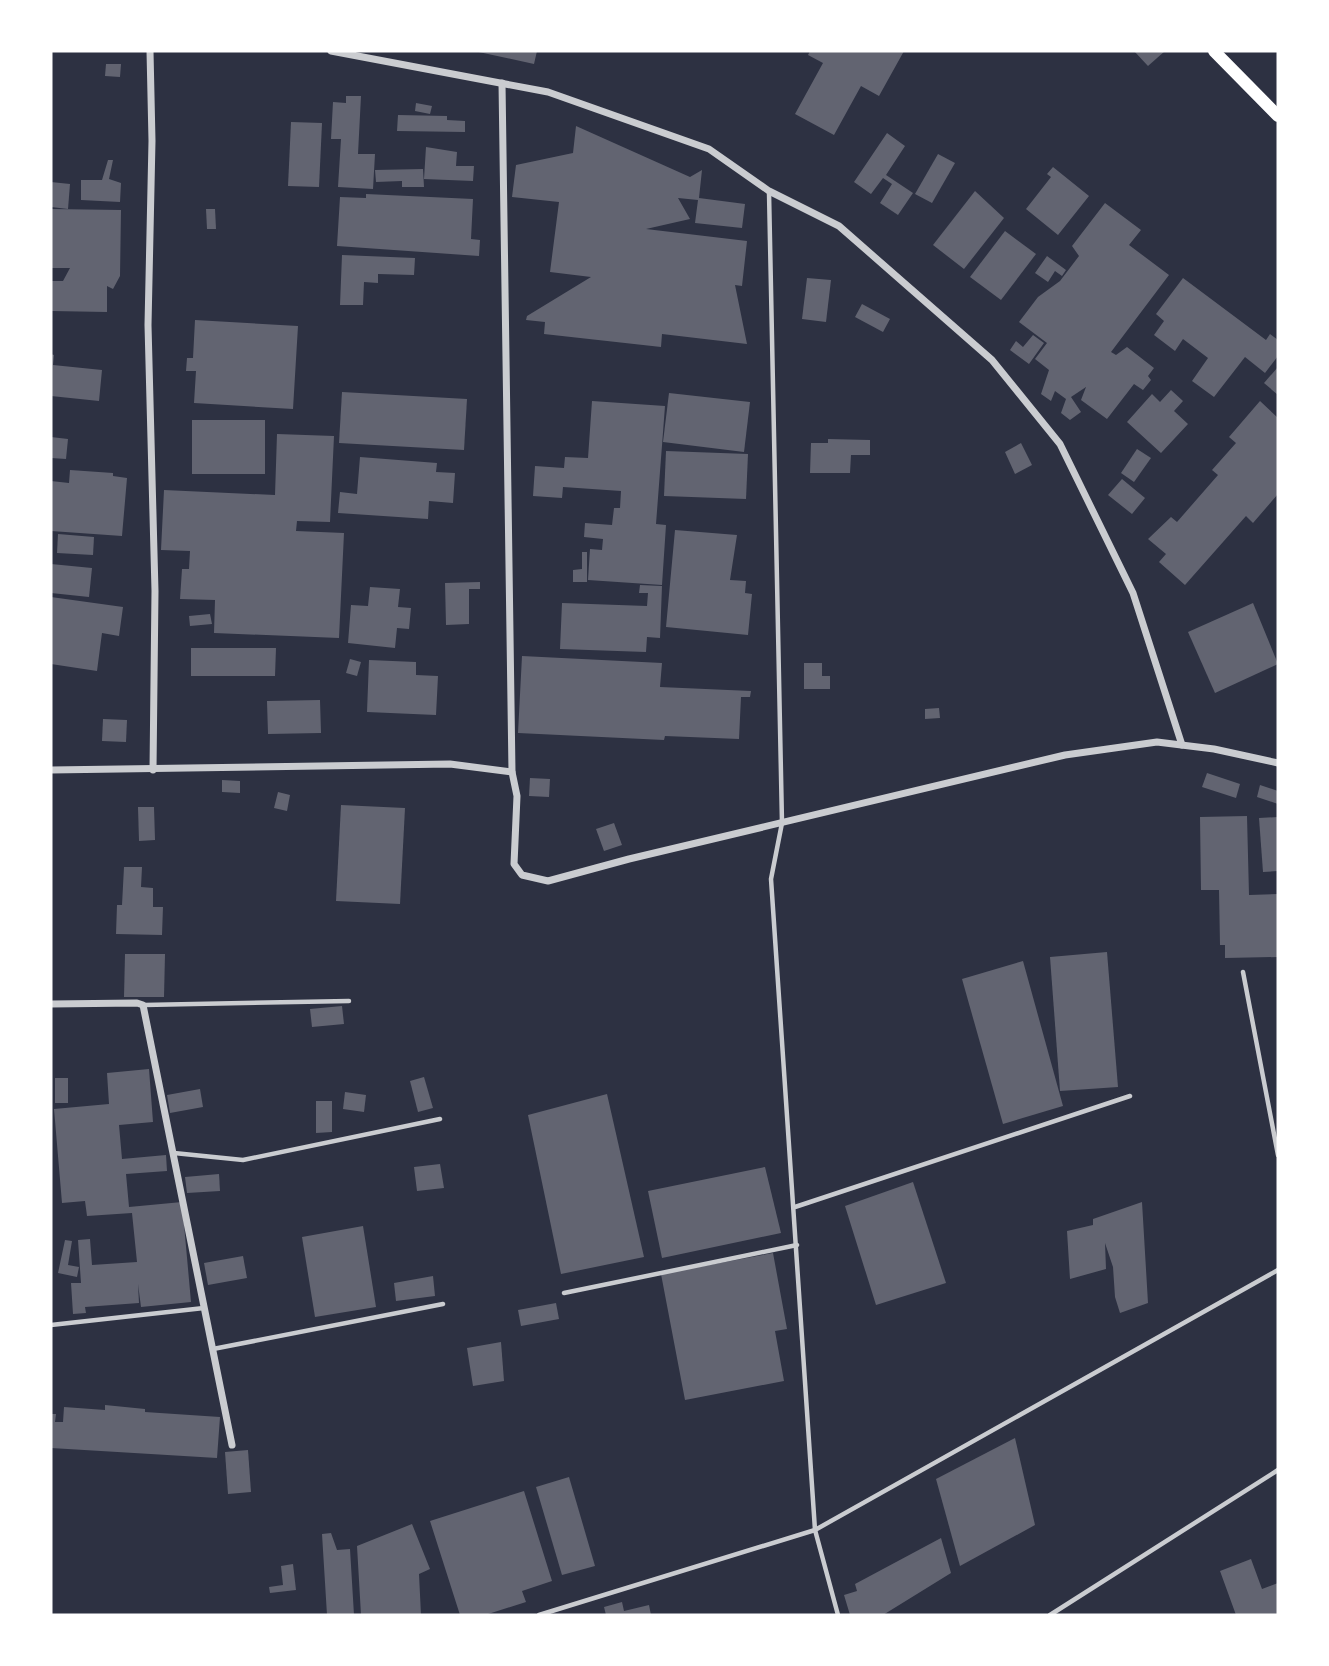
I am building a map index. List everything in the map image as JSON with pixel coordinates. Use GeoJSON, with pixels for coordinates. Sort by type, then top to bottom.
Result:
{"type":"FeatureCollection","features":[{"type":"Feature","properties":{"kind":"main road"},"geometry":{"type":"LineString","coordinates":[[1213,51],[1278,116]]}},
{"type":"Feature","properties":{"kind":"street"},"geometry":{"type":"LineString","coordinates":[[150,51],[152,141],[148,325],[155,591],[153,770]]}},
{"type":"Feature","properties":{"kind":"street"},"geometry":{"type":"LineString","coordinates":[[331,51],[548,92],[709,149],[769,191],[839,226],[992,360],[1060,444],[1133,593],[1182,745]]}},
{"type":"Feature","properties":{"kind":"street"},"geometry":{"type":"LineString","coordinates":[[502,83],[512,772],[517,796],[514,864],[522,875],[548,881],[1065,755],[1157,741],[1278,763]]}},
{"type":"Feature","properties":{"kind":"street"},"geometry":{"type":"LineString","coordinates":[[51,770],[450,764],[512,772]]}},
{"type":"Feature","properties":{"kind":"street"},"geometry":{"type":"LineString","coordinates":[[51,1004],[143,1005],[232,1445]]}},
{"type":"Feature","properties":{"kind":"lane"},"geometry":{"type":"LineString","coordinates":[[769,191],[782,823],[771,879],[815,1530],[838,1615]]}},
{"type":"Feature","properties":{"kind":"lane"},"geometry":{"type":"LineString","coordinates":[[1243,972],[1278,1155]]}},
{"type":"Feature","properties":{"kind":"lane"},"geometry":{"type":"LineString","coordinates":[[143,1005],[349,1001]]}},
{"type":"Feature","properties":{"kind":"lane"},"geometry":{"type":"LineString","coordinates":[[795,1208],[1130,1096]]}},
{"type":"Feature","properties":{"kind":"lane"},"geometry":{"type":"LineString","coordinates":[[174,1153],[243,1160],[440,1119]]}},
{"type":"Feature","properties":{"kind":"lane"},"geometry":{"type":"LineString","coordinates":[[564,1293],[797,1245]]}},
{"type":"Feature","properties":{"kind":"lane"},"geometry":{"type":"LineString","coordinates":[[539,1615],[815,1530],[1278,1270]]}},
{"type":"Feature","properties":{"kind":"lane"},"geometry":{"type":"LineString","coordinates":[[213,1349],[443,1304]]}},
{"type":"Feature","properties":{"kind":"lane"},"geometry":{"type":"LineString","coordinates":[[51,1325],[205,1308]]}},
{"type":"Feature","properties":{"kind":"lane"},"geometry":{"type":"LineString","coordinates":[[1050,1615],[1278,1470]]}},
{"type":"Feature","properties":{"kind":"building"},"geometry":{"type":"Polygon","coordinates":[[[474,51],[537,51],[534,64],[474,51]]]}},
{"type":"Feature","properties":{"kind":"building"},"geometry":{"type":"Polygon","coordinates":[[[810,51],[904,51],[879,96],[861,86],[834,135],[795,114],[823,63],[808,55],[810,51]]]}},
{"type":"Feature","properties":{"kind":"building"},"geometry":{"type":"Polygon","coordinates":[[[1134,51],[1165,51],[1148,66],[1134,51]]]}},
{"type":"Feature","properties":{"kind":"building"},"geometry":{"type":"Polygon","coordinates":[[[106,64],[121,64],[120,77],[105,76],[106,64]]]}},
{"type":"Feature","properties":{"kind":"building"},"geometry":{"type":"Polygon","coordinates":[[[346,96],[361,96],[358,154],[375,154],[373,189],[338,187],[341,139],[331,139],[333,102],[346,103],[346,96]]]}},
{"type":"Feature","properties":{"kind":"building"},"geometry":{"type":"Polygon","coordinates":[[[416,103],[432,106],[430,114],[415,111],[416,103]]]}},
{"type":"Feature","properties":{"kind":"building"},"geometry":{"type":"Polygon","coordinates":[[[398,115],[447,116],[447,120],[465,121],[465,132],[397,131],[398,115]]]}},
{"type":"Feature","properties":{"kind":"building"},"geometry":{"type":"Polygon","coordinates":[[[291,122],[322,123],[319,187],[288,186],[291,122]]]}},
{"type":"Feature","properties":{"kind":"building"},"geometry":{"type":"Polygon","coordinates":[[[576,126],[690,177],[702,170],[699,198],[745,204],[742,228],[695,223],[698,200],[678,198],[690,219],[646,229],[747,241],[742,286],[735,285],[747,344],[662,334],[661,347],[544,334],[545,322],[526,320],[527,316],[591,277],[550,272],[559,202],[512,197],[516,165],[573,153],[576,126]]]}},
{"type":"Feature","properties":{"kind":"building"},"geometry":{"type":"Polygon","coordinates":[[[887,133],[905,146],[886,175],[913,193],[898,215],[880,203],[892,184],[883,178],[871,194],[854,182],[887,133]]]}},
{"type":"Feature","properties":{"kind":"building"},"geometry":{"type":"Polygon","coordinates":[[[426,147],[457,152],[456,166],[474,166],[473,181],[424,179],[426,147]]]}},
{"type":"Feature","properties":{"kind":"building"},"geometry":{"type":"Polygon","coordinates":[[[938,154],[955,163],[932,203],[915,194],[938,154]]]}},
{"type":"Feature","properties":{"kind":"building"},"geometry":{"type":"Polygon","coordinates":[[[108,160],[113,160],[109,179],[121,183],[120,202],[81,200],[81,180],[102,180],[108,160]]]}},
{"type":"Feature","properties":{"kind":"building"},"geometry":{"type":"Polygon","coordinates":[[[1053,167],[1089,196],[1058,235],[1026,209],[1051,177],[1047,174],[1053,167]]]}},
{"type":"Feature","properties":{"kind":"building"},"geometry":{"type":"Polygon","coordinates":[[[423,169],[424,187],[402,187],[402,181],[376,182],[375,170],[423,169]]]}},
{"type":"Feature","properties":{"kind":"building"},"geometry":{"type":"Polygon","coordinates":[[[51,182],[70,184],[68,209],[51,207],[51,182]]]}},
{"type":"Feature","properties":{"kind":"building"},"geometry":{"type":"Polygon","coordinates":[[[975,191],[1004,218],[964,269],[933,245],[975,191]]]}},
{"type":"Feature","properties":{"kind":"building"},"geometry":{"type":"Polygon","coordinates":[[[366,194],[473,199],[471,239],[480,240],[479,256],[337,246],[340,197],[366,198],[366,194]]]}},
{"type":"Feature","properties":{"kind":"building"},"geometry":{"type":"Polygon","coordinates":[[[1105,203],[1141,230],[1129,245],[1169,275],[1111,352],[1116,355],[1127,347],[1154,368],[1148,376],[1151,380],[1143,390],[1134,384],[1107,419],[1081,400],[1086,387],[1071,397],[1081,412],[1070,420],[1061,413],[1066,399],[1055,391],[1051,401],[1041,394],[1049,370],[1035,359],[1047,343],[1019,322],[1038,297],[1060,281],[1079,256],[1072,246],[1105,203]]]}},
{"type":"Feature","properties":{"kind":"building"},"geometry":{"type":"Polygon","coordinates":[[[51,209],[121,210],[120,276],[113,289],[107,286],[107,312],[51,311],[51,281],[63,281],[70,268],[51,268],[51,209]]]}},
{"type":"Feature","properties":{"kind":"building"},"geometry":{"type":"Polygon","coordinates":[[[206,209],[215,209],[216,229],[207,229],[206,209]]]}},
{"type":"Feature","properties":{"kind":"building"},"geometry":{"type":"Polygon","coordinates":[[[1005,231],[1036,254],[1001,300],[970,277],[1005,231]]]}},
{"type":"Feature","properties":{"kind":"building"},"geometry":{"type":"Polygon","coordinates":[[[342,255],[415,258],[414,275],[378,274],[378,283],[364,282],[363,305],[340,305],[342,255]]]}},
{"type":"Feature","properties":{"kind":"building"},"geometry":{"type":"Polygon","coordinates":[[[1047,256],[1066,270],[1062,276],[1055,271],[1048,282],[1035,273],[1047,256]]]}},
{"type":"Feature","properties":{"kind":"building"},"geometry":{"type":"Polygon","coordinates":[[[807,278],[831,280],[826,322],[802,319],[807,278]]]}},
{"type":"Feature","properties":{"kind":"building"},"geometry":{"type":"Polygon","coordinates":[[[1183,278],[1266,340],[1270,334],[1278,340],[1278,356],[1265,373],[1245,357],[1214,397],[1192,381],[1208,358],[1183,339],[1175,351],[1154,335],[1164,321],[1156,314],[1183,278]]]}},
{"type":"Feature","properties":{"kind":"building"},"geometry":{"type":"Polygon","coordinates":[[[862,304],[890,319],[883,332],[855,317],[862,304]]]}},
{"type":"Feature","properties":{"kind":"building"},"geometry":{"type":"Polygon","coordinates":[[[195,320],[298,326],[293,409],[194,403],[196,371],[186,371],[187,358],[193,358],[195,320]]]}},
{"type":"Feature","properties":{"kind":"building"},"geometry":{"type":"Polygon","coordinates":[[[1033,335],[1044,343],[1029,364],[1010,350],[1016,341],[1023,347],[1033,335]]]}},
{"type":"Feature","properties":{"kind":"building"},"geometry":{"type":"Polygon","coordinates":[[[51,354],[54,355],[53,365],[102,370],[99,401],[51,396],[51,354]]]}},
{"type":"Feature","properties":{"kind":"building"},"geometry":{"type":"Polygon","coordinates":[[[1278,367],[1278,395],[1264,383],[1278,367]]]}},
{"type":"Feature","properties":{"kind":"building"},"geometry":{"type":"Polygon","coordinates":[[[1171,390],[1183,401],[1174,411],[1188,424],[1161,453],[1127,422],[1152,394],[1160,402],[1171,390]]]}},
{"type":"Feature","properties":{"kind":"building"},"geometry":{"type":"Polygon","coordinates":[[[342,392],[467,399],[464,450],[339,443],[342,392]]]}},
{"type":"Feature","properties":{"kind":"building"},"geometry":{"type":"Polygon","coordinates":[[[669,393],[750,402],[744,452],[663,442],[669,393]]]}},
{"type":"Feature","properties":{"kind":"building"},"geometry":{"type":"Polygon","coordinates":[[[592,401],[665,406],[656,524],[666,525],[662,585],[588,580],[590,549],[602,550],[603,539],[584,537],[585,523],[612,525],[614,508],[620,508],[621,491],[563,487],[562,498],[533,496],[535,466],[564,468],[565,457],[588,458],[592,401]]]}},
{"type":"Feature","properties":{"kind":"building"},"geometry":{"type":"Polygon","coordinates":[[[1260,401],[1278,418],[1278,494],[1253,523],[1246,516],[1185,585],[1159,562],[1166,554],[1148,539],[1171,517],[1177,522],[1218,475],[1212,470],[1236,443],[1229,437],[1260,401]]]}},
{"type":"Feature","properties":{"kind":"building"},"geometry":{"type":"Polygon","coordinates":[[[192,420],[265,420],[265,474],[192,474],[192,420]]]}},
{"type":"Feature","properties":{"kind":"building"},"geometry":{"type":"Polygon","coordinates":[[[277,434],[334,436],[330,522],[297,521],[296,531],[344,533],[339,638],[214,633],[215,600],[180,599],[182,569],[189,569],[190,551],[161,550],[164,490],[275,495],[277,434]]]}},
{"type":"Feature","properties":{"kind":"building"},"geometry":{"type":"Polygon","coordinates":[[[51,437],[68,439],[66,459],[51,458],[51,437]]]}},
{"type":"Feature","properties":{"kind":"building"},"geometry":{"type":"Polygon","coordinates":[[[828,439],[870,440],[870,455],[851,455],[850,473],[810,473],[811,443],[828,443],[828,439]]]}},
{"type":"Feature","properties":{"kind":"building"},"geometry":{"type":"Polygon","coordinates":[[[1021,443],[1032,465],[1015,474],[1005,452],[1021,443]]]}},
{"type":"Feature","properties":{"kind":"building"},"geometry":{"type":"Polygon","coordinates":[[[1137,449],[1151,458],[1134,482],[1121,473],[1137,449]]]}},
{"type":"Feature","properties":{"kind":"building"},"geometry":{"type":"Polygon","coordinates":[[[666,451],[748,454],[746,499],[664,496],[666,451]]]}},
{"type":"Feature","properties":{"kind":"building"},"geometry":{"type":"Polygon","coordinates":[[[360,457],[437,463],[436,472],[455,473],[453,503],[429,501],[428,519],[338,513],[340,492],[357,494],[360,457]]]}},
{"type":"Feature","properties":{"kind":"building"},"geometry":{"type":"Polygon","coordinates":[[[70,470],[113,473],[113,476],[127,478],[122,536],[51,531],[51,481],[69,483],[70,470]]]}},
{"type":"Feature","properties":{"kind":"building"},"geometry":{"type":"Polygon","coordinates":[[[1122,479],[1145,498],[1132,514],[1108,495],[1122,479]]]}},
{"type":"Feature","properties":{"kind":"building"},"geometry":{"type":"Polygon","coordinates":[[[675,530],[737,535],[730,580],[746,581],[745,593],[752,594],[748,635],[666,627],[675,530]]]}},
{"type":"Feature","properties":{"kind":"building"},"geometry":{"type":"Polygon","coordinates":[[[58,534],[94,537],[93,555],[57,553],[58,534]]]}},
{"type":"Feature","properties":{"kind":"building"},"geometry":{"type":"Polygon","coordinates":[[[582,552],[587,552],[587,582],[573,582],[573,570],[582,569],[582,552]]]}},
{"type":"Feature","properties":{"kind":"building"},"geometry":{"type":"Polygon","coordinates":[[[51,564],[92,568],[89,597],[51,593],[51,564]]]}},
{"type":"Feature","properties":{"kind":"building"},"geometry":{"type":"Polygon","coordinates":[[[480,582],[480,589],[469,589],[469,624],[446,625],[445,583],[480,582]]]}},
{"type":"Feature","properties":{"kind":"building"},"geometry":{"type":"Polygon","coordinates":[[[640,585],[662,586],[660,638],[647,637],[646,652],[560,649],[562,603],[647,606],[648,593],[639,593],[640,585]]]}},
{"type":"Feature","properties":{"kind":"building"},"geometry":{"type":"Polygon","coordinates":[[[370,587],[400,589],[398,607],[411,608],[409,629],[397,628],[395,648],[348,643],[351,605],[368,606],[370,587]]]}},
{"type":"Feature","properties":{"kind":"building"},"geometry":{"type":"Polygon","coordinates":[[[51,597],[123,607],[119,636],[102,633],[97,671],[51,664],[51,597]]]}},
{"type":"Feature","properties":{"kind":"building"},"geometry":{"type":"Polygon","coordinates":[[[1253,603],[1278,664],[1215,693],[1188,632],[1253,603]]]}},
{"type":"Feature","properties":{"kind":"building"},"geometry":{"type":"Polygon","coordinates":[[[210,614],[212,624],[190,626],[189,616],[210,614]]]}},
{"type":"Feature","properties":{"kind":"building"},"geometry":{"type":"Polygon","coordinates":[[[191,648],[276,648],[275,676],[191,676],[191,648]]]}},
{"type":"Feature","properties":{"kind":"building"},"geometry":{"type":"Polygon","coordinates":[[[522,656],[662,663],[660,687],[751,691],[750,697],[741,697],[739,739],[665,736],[664,740],[518,733],[522,656]]]}},
{"type":"Feature","properties":{"kind":"building"},"geometry":{"type":"Polygon","coordinates":[[[350,659],[361,662],[357,676],[346,673],[350,659]]]}},
{"type":"Feature","properties":{"kind":"building"},"geometry":{"type":"Polygon","coordinates":[[[369,660],[416,662],[416,675],[438,676],[436,715],[367,712],[369,660]]]}},
{"type":"Feature","properties":{"kind":"building"},"geometry":{"type":"Polygon","coordinates":[[[804,663],[822,663],[822,676],[830,676],[830,689],[804,689],[804,663]]]}},
{"type":"Feature","properties":{"kind":"building"},"geometry":{"type":"Polygon","coordinates":[[[320,700],[321,733],[268,734],[267,701],[320,700]]]}},
{"type":"Feature","properties":{"kind":"building"},"geometry":{"type":"Polygon","coordinates":[[[939,708],[940,718],[925,719],[925,709],[939,708]]]}},
{"type":"Feature","properties":{"kind":"building"},"geometry":{"type":"Polygon","coordinates":[[[103,719],[127,720],[126,742],[102,741],[103,719]]]}},
{"type":"Feature","properties":{"kind":"building"},"geometry":{"type":"Polygon","coordinates":[[[1207,773],[1240,784],[1236,798],[1202,787],[1207,773]]]}},
{"type":"Feature","properties":{"kind":"building"},"geometry":{"type":"Polygon","coordinates":[[[530,778],[550,779],[549,797],[529,796],[530,778]]]}},
{"type":"Feature","properties":{"kind":"building"},"geometry":{"type":"Polygon","coordinates":[[[222,780],[240,781],[240,793],[222,792],[222,780]]]}},
{"type":"Feature","properties":{"kind":"building"},"geometry":{"type":"Polygon","coordinates":[[[1260,785],[1278,791],[1278,804],[1257,797],[1260,785]]]}},
{"type":"Feature","properties":{"kind":"building"},"geometry":{"type":"Polygon","coordinates":[[[278,792],[290,795],[287,811],[274,808],[278,792]]]}},
{"type":"Feature","properties":{"kind":"building"},"geometry":{"type":"Polygon","coordinates":[[[341,805],[405,808],[400,904],[336,901],[341,805]]]}},
{"type":"Feature","properties":{"kind":"building"},"geometry":{"type":"Polygon","coordinates":[[[138,807],[154,807],[155,840],[139,841],[138,807]]]}},
{"type":"Feature","properties":{"kind":"building"},"geometry":{"type":"Polygon","coordinates":[[[1247,816],[1249,895],[1278,894],[1278,957],[1225,958],[1225,945],[1220,945],[1219,890],[1201,890],[1200,817],[1247,816]]]}},
{"type":"Feature","properties":{"kind":"building"},"geometry":{"type":"Polygon","coordinates":[[[1278,817],[1278,871],[1263,872],[1259,818],[1278,817]]]}},
{"type":"Feature","properties":{"kind":"building"},"geometry":{"type":"Polygon","coordinates":[[[614,823],[622,845],[604,851],[596,829],[614,823]]]}},
{"type":"Feature","properties":{"kind":"building"},"geometry":{"type":"Polygon","coordinates":[[[124,867],[142,867],[141,887],[153,888],[153,907],[163,907],[162,935],[116,934],[117,905],[122,905],[124,867]]]}},
{"type":"Feature","properties":{"kind":"building"},"geometry":{"type":"Polygon","coordinates":[[[1107,952],[1118,1087],[1060,1091],[1050,957],[1107,952]]]}},
{"type":"Feature","properties":{"kind":"building"},"geometry":{"type":"Polygon","coordinates":[[[125,954],[165,954],[164,997],[124,997],[125,954]]]}},
{"type":"Feature","properties":{"kind":"building"},"geometry":{"type":"Polygon","coordinates":[[[1023,961],[1063,1106],[1003,1124],[962,979],[1023,961]]]}},
{"type":"Feature","properties":{"kind":"building"},"geometry":{"type":"Polygon","coordinates":[[[342,1006],[344,1024],[312,1027],[310,1009],[342,1006]]]}},
{"type":"Feature","properties":{"kind":"building"},"geometry":{"type":"Polygon","coordinates":[[[149,1069],[153,1122],[119,1125],[122,1159],[166,1155],[167,1171],[126,1174],[129,1207],[182,1202],[191,1302],[141,1307],[138,1284],[139,1303],[85,1307],[86,1313],[73,1314],[71,1283],[81,1283],[78,1240],[90,1239],[92,1265],[137,1262],[132,1213],[87,1216],[85,1201],[62,1203],[54,1109],[109,1104],[107,1073],[149,1069]]]}},
{"type":"Feature","properties":{"kind":"building"},"geometry":{"type":"Polygon","coordinates":[[[424,1077],[433,1108],[418,1112],[410,1081],[424,1077]]]}},
{"type":"Feature","properties":{"kind":"building"},"geometry":{"type":"Polygon","coordinates":[[[55,1078],[68,1078],[68,1103],[55,1103],[55,1078]]]}},
{"type":"Feature","properties":{"kind":"building"},"geometry":{"type":"Polygon","coordinates":[[[200,1089],[203,1107],[170,1113],[167,1095],[200,1089]]]}},
{"type":"Feature","properties":{"kind":"building"},"geometry":{"type":"Polygon","coordinates":[[[345,1092],[366,1095],[364,1112],[343,1109],[345,1092]]]}},
{"type":"Feature","properties":{"kind":"building"},"geometry":{"type":"Polygon","coordinates":[[[607,1094],[644,1257],[561,1274],[528,1115],[607,1094]]]}},
{"type":"Feature","properties":{"kind":"building"},"geometry":{"type":"Polygon","coordinates":[[[316,1101],[332,1101],[332,1132],[316,1133],[316,1101]]]}},
{"type":"Feature","properties":{"kind":"building"},"geometry":{"type":"Polygon","coordinates":[[[440,1164],[444,1188],[417,1191],[414,1167],[440,1164]]]}},
{"type":"Feature","properties":{"kind":"building"},"geometry":{"type":"Polygon","coordinates":[[[765,1167],[781,1233],[662,1258],[648,1191],[765,1167]]]}},
{"type":"Feature","properties":{"kind":"building"},"geometry":{"type":"Polygon","coordinates":[[[219,1174],[220,1191],[187,1193],[185,1177],[219,1174]]]}},
{"type":"Feature","properties":{"kind":"building"},"geometry":{"type":"Polygon","coordinates":[[[913,1182],[946,1283],[876,1305],[845,1206],[913,1182]]]}},
{"type":"Feature","properties":{"kind":"building"},"geometry":{"type":"Polygon","coordinates":[[[1142,1202],[1148,1303],[1120,1313],[1115,1297],[1113,1267],[1105,1243],[1106,1269],[1070,1279],[1067,1231],[1093,1225],[1093,1219],[1142,1202]]]}},
{"type":"Feature","properties":{"kind":"building"},"geometry":{"type":"Polygon","coordinates":[[[363,1226],[376,1307],[315,1317],[302,1237],[363,1226]]]}},
{"type":"Feature","properties":{"kind":"building"},"geometry":{"type":"Polygon","coordinates":[[[65,1240],[72,1241],[68,1265],[79,1267],[77,1277],[58,1273],[65,1240]]]}},
{"type":"Feature","properties":{"kind":"building"},"geometry":{"type":"Polygon","coordinates":[[[773,1253],[787,1329],[775,1331],[784,1381],[685,1400],[661,1274],[773,1253]]]}},
{"type":"Feature","properties":{"kind":"building"},"geometry":{"type":"Polygon","coordinates":[[[243,1256],[247,1278],[208,1285],[204,1263],[243,1256]]]}},
{"type":"Feature","properties":{"kind":"building"},"geometry":{"type":"Polygon","coordinates":[[[433,1276],[435,1296],[396,1301],[394,1283],[433,1276]]]}},
{"type":"Feature","properties":{"kind":"building"},"geometry":{"type":"Polygon","coordinates":[[[556,1303],[559,1319],[521,1326],[518,1310],[556,1303]]]}},
{"type":"Feature","properties":{"kind":"building"},"geometry":{"type":"Polygon","coordinates":[[[501,1342],[504,1381],[473,1386],[467,1348],[501,1342]]]}},
{"type":"Feature","properties":{"kind":"building"},"geometry":{"type":"Polygon","coordinates":[[[105,1405],[145,1409],[145,1412],[220,1417],[217,1458],[51,1448],[51,1414],[56,1414],[55,1422],[63,1422],[64,1407],[105,1410],[105,1405]]]}},
{"type":"Feature","properties":{"kind":"building"},"geometry":{"type":"Polygon","coordinates":[[[1015,1438],[1035,1525],[960,1566],[936,1479],[1015,1438]]]}},
{"type":"Feature","properties":{"kind":"building"},"geometry":{"type":"Polygon","coordinates":[[[248,1450],[251,1492],[228,1494],[225,1452],[248,1450]]]}},
{"type":"Feature","properties":{"kind":"building"},"geometry":{"type":"Polygon","coordinates":[[[569,1477],[595,1566],[562,1575],[536,1487],[569,1477]]]}},
{"type":"Feature","properties":{"kind":"building"},"geometry":{"type":"Polygon","coordinates":[[[524,1491],[552,1581],[522,1591],[526,1602],[485,1615],[460,1615],[430,1521],[524,1491]]]}},
{"type":"Feature","properties":{"kind":"building"},"geometry":{"type":"Polygon","coordinates":[[[412,1524],[430,1569],[419,1574],[421,1615],[361,1615],[357,1546],[412,1524]]]}},
{"type":"Feature","properties":{"kind":"building"},"geometry":{"type":"Polygon","coordinates":[[[331,1533],[337,1550],[350,1549],[354,1615],[327,1615],[322,1534],[331,1533]]]}},
{"type":"Feature","properties":{"kind":"building"},"geometry":{"type":"Polygon","coordinates":[[[941,1538],[951,1573],[883,1615],[850,1615],[844,1595],[857,1591],[855,1584],[941,1538]]]}},
{"type":"Feature","properties":{"kind":"building"},"geometry":{"type":"Polygon","coordinates":[[[1251,1559],[1262,1589],[1278,1583],[1278,1614],[1236,1615],[1220,1571],[1251,1559]]]}},
{"type":"Feature","properties":{"kind":"building"},"geometry":{"type":"Polygon","coordinates":[[[293,1564],[296,1590],[270,1593],[269,1587],[283,1585],[281,1566],[293,1564]]]}},
{"type":"Feature","properties":{"kind":"building"},"geometry":{"type":"Polygon","coordinates":[[[622,1602],[624,1611],[649,1605],[651,1615],[606,1615],[604,1607],[622,1602]]]}}]}
